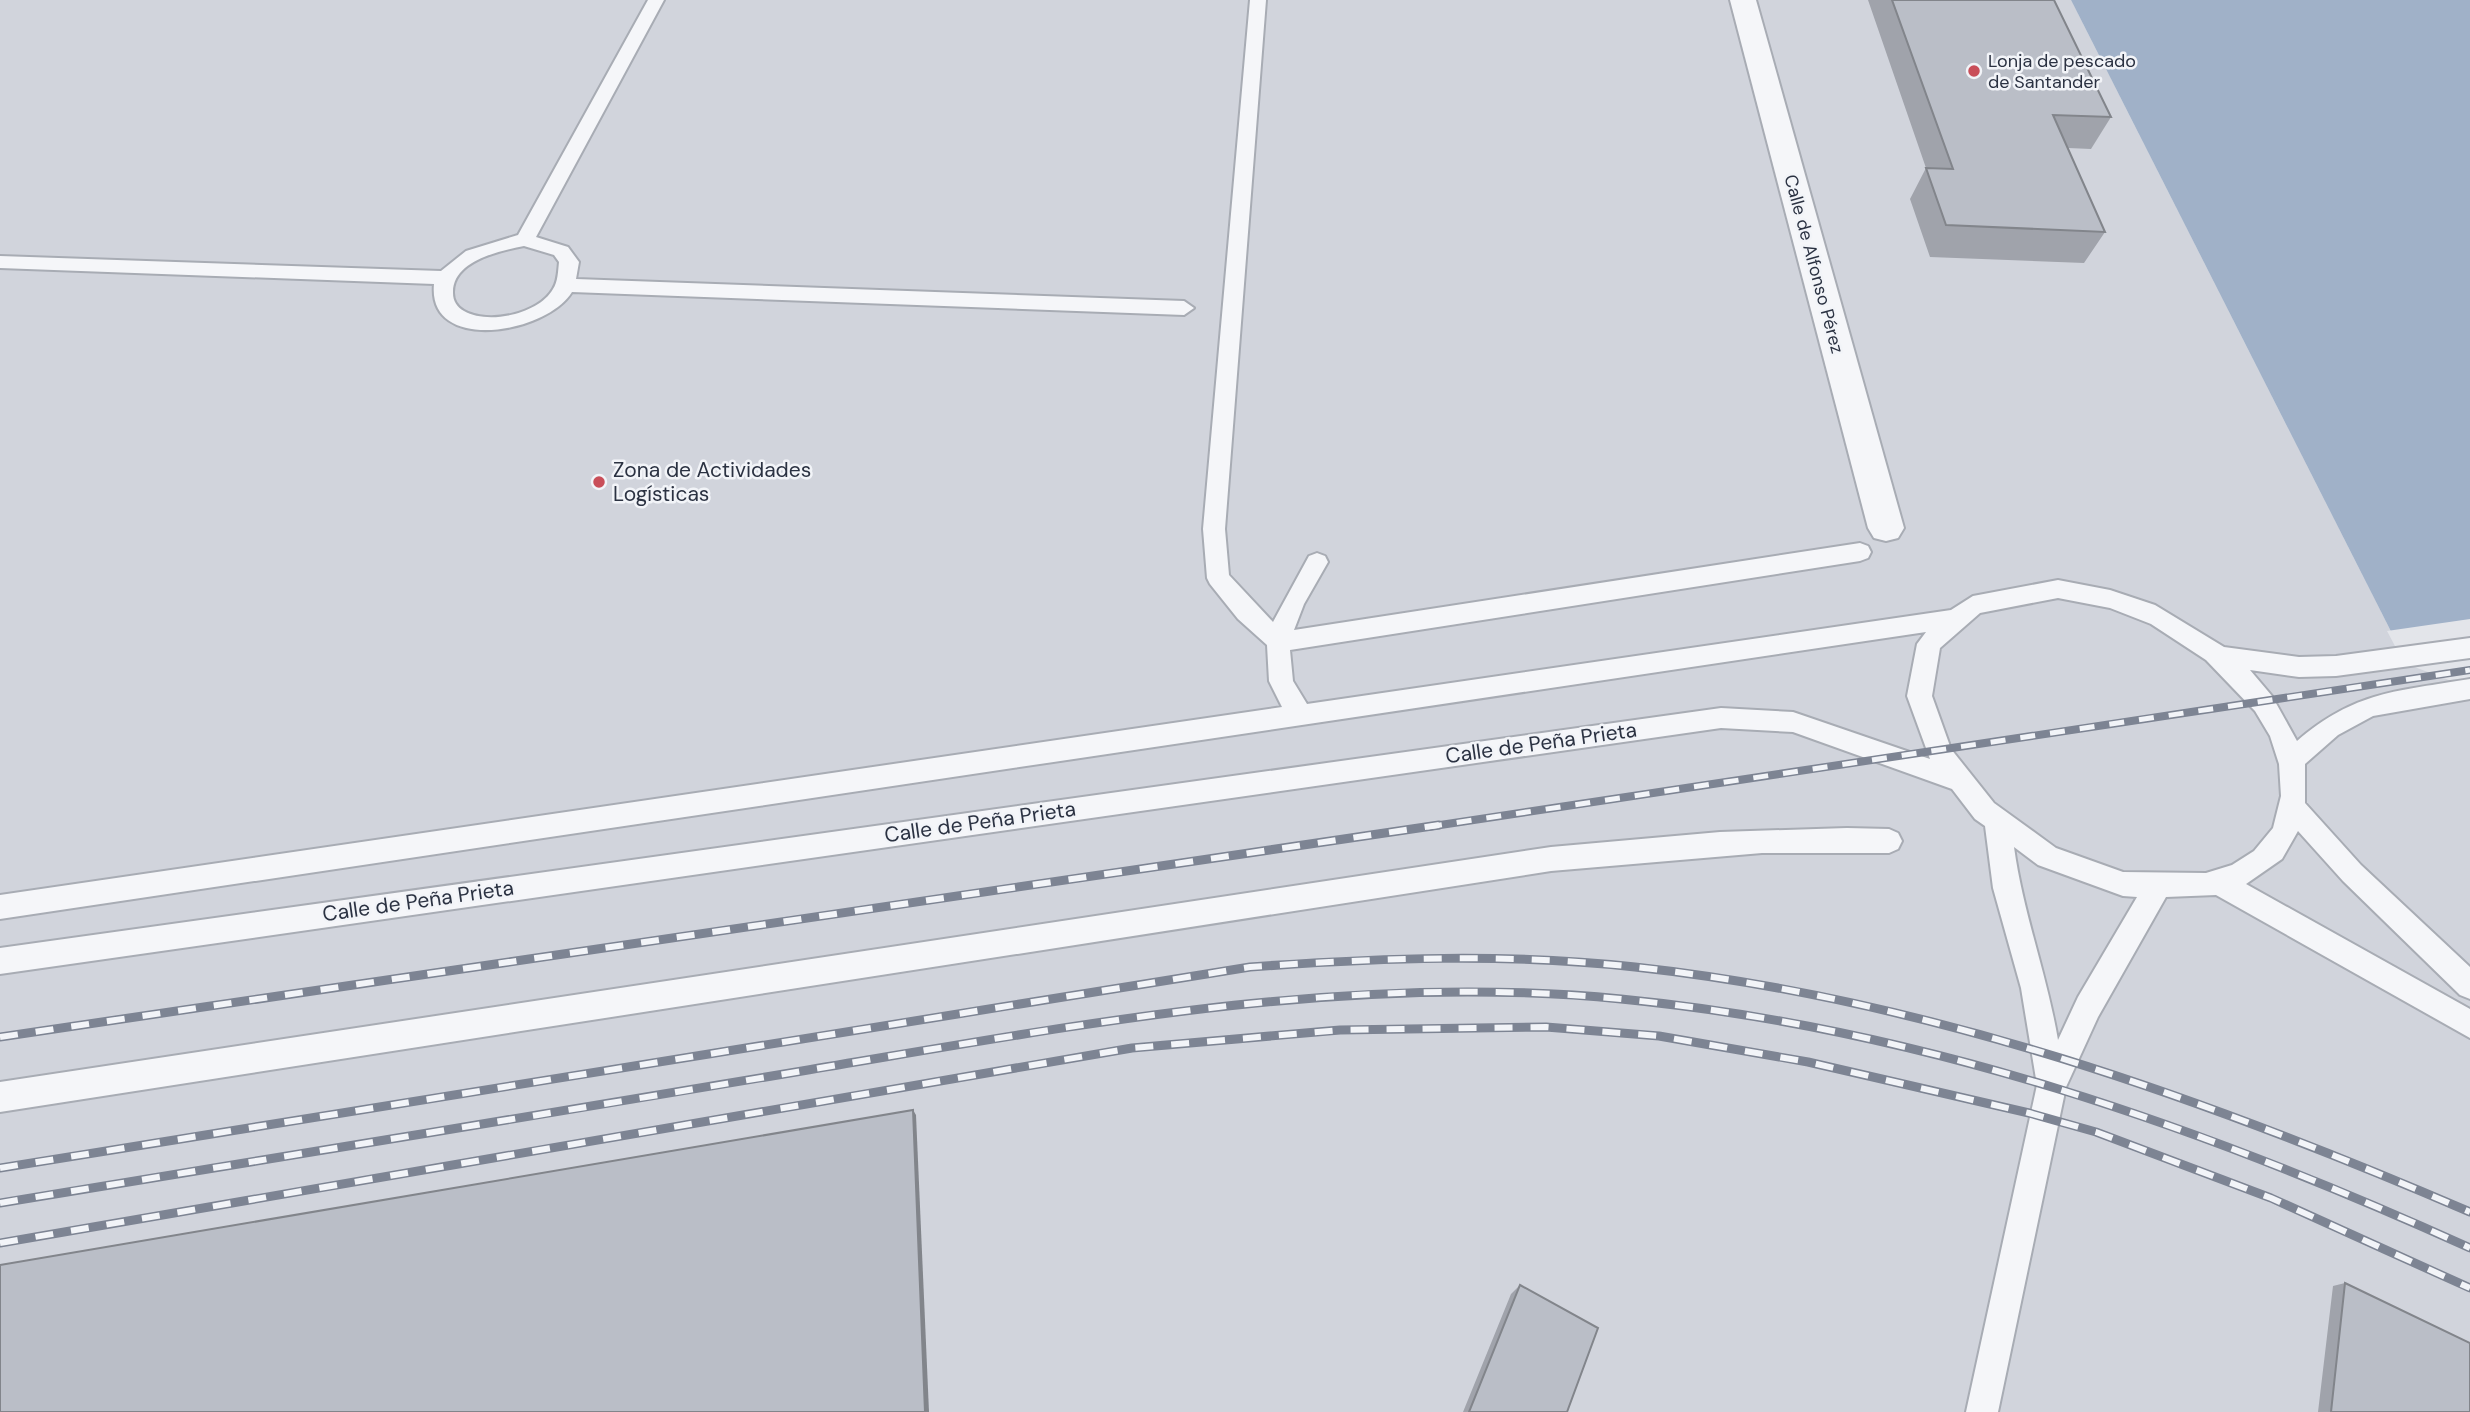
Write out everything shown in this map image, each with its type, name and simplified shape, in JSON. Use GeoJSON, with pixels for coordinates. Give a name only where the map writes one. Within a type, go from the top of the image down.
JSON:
{"type":"FeatureCollection","features":[{"type":"Feature","properties":{"kind":"street","name":"Calle de Alfonso Pérez"},"geometry":{"type":"LineString","coordinates":[[1743,0],[1886,528]]}},
{"type":"Feature","properties":{"kind":"lane"},"geometry":{"type":"LineString","coordinates":[[526,240],[656,0]]}},
{"type":"Feature","properties":{"kind":"lane"},"geometry":{"type":"LineString","coordinates":[[1258,0],[1214,529],[1218,578],[1246,612],[1280,642]]}},
{"type":"Feature","properties":{"kind":"lane"},"geometry":{"type":"LineString","coordinates":[[526,240],[561,251],[569,262],[566,285],[550,303],[527,315],[505,321],[475,322],[457,316],[445,305],[442,292],[446,278],[476,253],[497,245],[526,240]]}},
{"type":"Feature","properties":{"kind":"lane"},"geometry":{"type":"LineString","coordinates":[[0,262],[446,278]]}},
{"type":"Feature","properties":{"kind":"lane"},"geometry":{"type":"LineString","coordinates":[[566,285],[1184,308]]}},
{"type":"Feature","properties":{"kind":"lane"},"geometry":{"type":"LineString","coordinates":[[1280,642],[1860,552]]}},
{"type":"Feature","properties":{"kind":"lane"},"geometry":{"type":"LineString","coordinates":[[1301,715],[1281,680],[1280,642],[1289,605],[1317,562]]}},
{"type":"Feature","properties":{"kind":"lane"},"geometry":{"type":"LineString","coordinates":[[2057,589],[2124,603],[2158,616],[2219,656],[2248,684],[2271,714],[2291,761],[2294,777],[2293,807],[2285,832],[2269,853],[2247,871],[2219,883],[2189,888],[2156,889],[2115,883],[2073,870],[2033,850],[1998,825],[1952,778],[1936,752],[1925,726],[1919,700],[1919,677],[1925,655],[1935,635],[1950,619],[1971,605],[1997,595],[2057,589]]}},
{"type":"Feature","properties":{"kind":"lane"},"geometry":{"type":"LineString","coordinates":[[0,907],[1950,619]]}},
{"type":"Feature","properties":{"kind":"lane"},"geometry":{"type":"LineString","coordinates":[[2219,656],[2300,667],[2390,661],[2470,648]]}},
{"type":"Feature","properties":{"kind":"lane"},"geometry":{"type":"LineString","coordinates":[[2291,761],[2350,715],[2368,707],[2470,689]]}},
{"type":"Feature","properties":{"kind":"lane","name":"Calle de Peña Prieta"},"geometry":{"type":"LineString","coordinates":[[0,961],[1721,718],[1793,722],[1952,778]]}},
{"type":"Feature","properties":{"kind":"lane"},"geometry":{"type":"LineString","coordinates":[[2293,807],[2352,873],[2470,986]]}},
{"type":"Feature","properties":{"kind":"lane"},"geometry":{"type":"LineString","coordinates":[[1998,825],[2006,888],[2035,988],[2052,1085]]}},
{"type":"Feature","properties":{"kind":"lane"},"geometry":{"type":"LineString","coordinates":[[0,1097],[1551,859],[1749,841],[1828,838],[1889,841]]}},
{"type":"Feature","properties":{"kind":"lane"},"geometry":{"type":"LineString","coordinates":[[2219,883],[2470,1024]]}},
{"type":"Feature","properties":{"kind":"lane"},"geometry":{"type":"LineString","coordinates":[[1982,1412],[2052,1085],[2088,1007],[2156,889]]}},
{"type":"Feature","properties":{"kind":"shaded area"},"geometry":{"type":"Polygon","coordinates":[[[0,0],[2071,0],[2406,661],[2470,684],[2470,1412],[0,1412],[0,0]]]}},
{"type":"Feature","properties":{"kind":"water"},"geometry":{"type":"Polygon","coordinates":[[[2071,0],[2470,0],[2470,684],[2406,661],[2071,0]]]}},
{"type":"Feature","properties":{"kind":"pier"},"geometry":{"type":"Polygon","coordinates":[[[2470,619],[2470,688],[2404,663],[2387,631],[2470,619]]]}},
{"type":"Feature","properties":{"kind":"building"},"geometry":{"type":"Polygon","coordinates":[[[1892,0],[2054,0],[2111,117],[2053,115],[2105,232],[1946,225],[1926,168],[1953,169],[1892,0]]]}},
{"type":"Feature","properties":{"kind":"building"},"geometry":{"type":"Polygon","coordinates":[[[913,1110],[925,1412],[0,1412],[0,1265],[913,1110]]]}},
{"type":"Feature","properties":{"kind":"building"},"geometry":{"type":"Polygon","coordinates":[[[2345,1283],[2470,1343],[2470,1412],[2331,1412],[2345,1283]]]}},
{"type":"Feature","properties":{"kind":"building"},"geometry":{"type":"Polygon","coordinates":[[[1520,1285],[1598,1328],[1567,1412],[1469,1412],[1520,1285]]]}},
{"type":"Feature","properties":{"kind":"railway"},"geometry":{"type":"LineString","coordinates":[[1427,827],[2470,670]]}},
{"type":"Feature","properties":{"kind":"railway"},"geometry":{"type":"LineString","coordinates":[[0,1037],[1439,825]]}},
{"type":"Feature","properties":{"kind":"railway"},"geometry":{"type":"LineString","coordinates":[[0,1168],[1250,967],[1395,959],[1491,958],[1635,967],[1744,982],[1957,1028],[2062,1058],[2165,1092],[2268,1130],[2470,1212]]}},
{"type":"Feature","properties":{"kind":"railway"},"geometry":{"type":"LineString","coordinates":[[0,1203],[1108,1021],[1312,998],[1517,992],[1621,999],[1732,1013],[1842,1033],[1950,1058],[2056,1088],[2161,1123],[2265,1161],[2470,1248]]}},
{"type":"Feature","properties":{"kind":"railway"},"geometry":{"type":"LineString","coordinates":[[0,1243],[1132,1048],[1340,1030],[1546,1027],[1659,1036],[1808,1062],[2029,1113],[2096,1132],[2271,1198],[2470,1288]]}},
{"type":"Feature","properties":{"kind":"place","name":"Lonja de pescado de Santander"},"geometry":{"type":"Point","coordinates":[1974,71]}},
{"type":"Feature","properties":{"kind":"place","name":"Zona de Actividades Logísticas"},"geometry":{"type":"Point","coordinates":[599,482]}}]}
